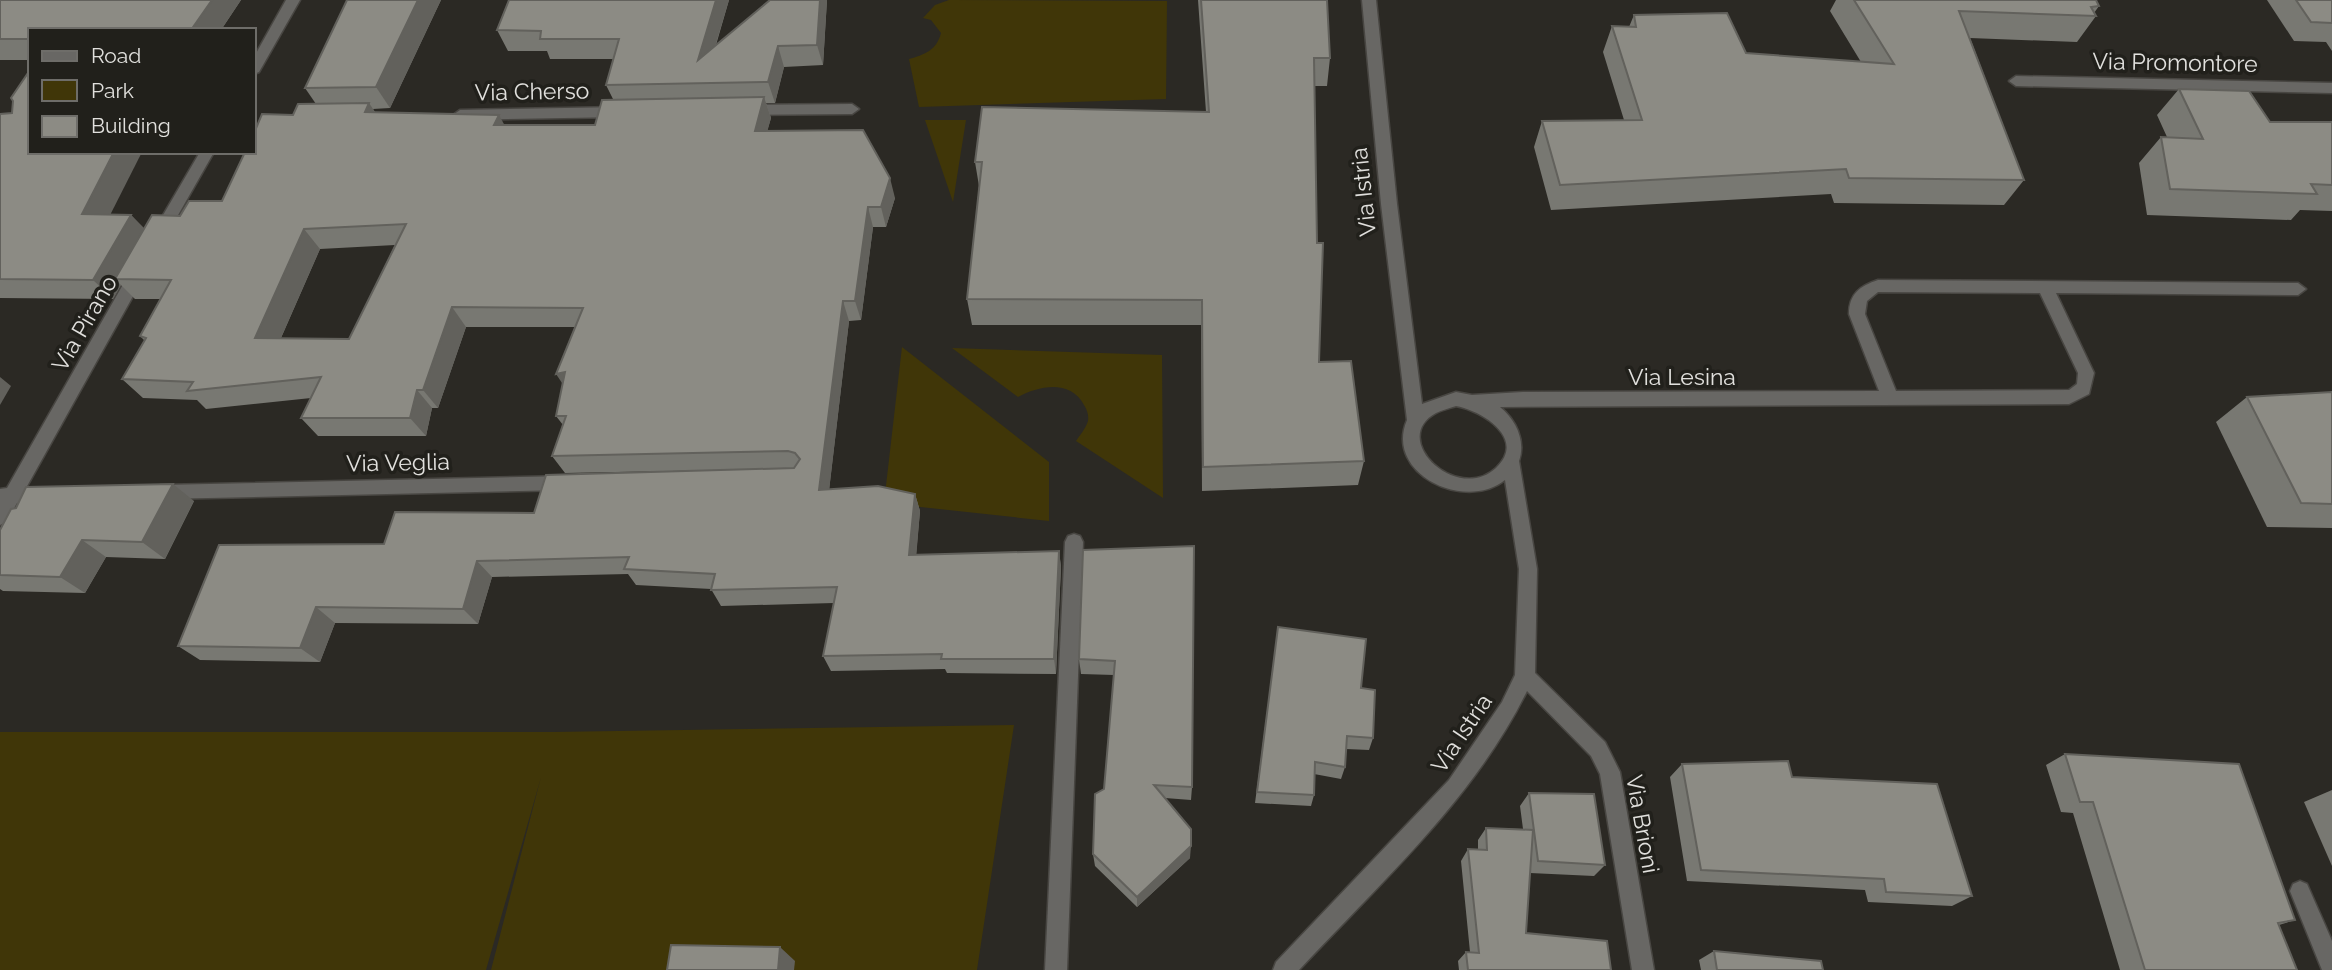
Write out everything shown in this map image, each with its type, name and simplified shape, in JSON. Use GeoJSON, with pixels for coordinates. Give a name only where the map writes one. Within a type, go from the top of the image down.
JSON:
{"type":"FeatureCollection","features":[{"type":"Feature","properties":{"kind":"street"},"geometry":{"type":"LineString","coordinates":[[256,65],[293,0]]}},
{"type":"Feature","properties":{"kind":"street","name":"Via Istria"},"geometry":{"type":"LineString","coordinates":[[1369,0],[1389,204],[1415,419],[1410,432],[1411,445],[1416,459],[1440,480],[1474,486],[1503,474],[1511,463]]}},
{"type":"Feature","properties":{"kind":"street","name":"Via Promontore"},"geometry":{"type":"LineString","coordinates":[[2016,82],[2332,88]]}},
{"type":"Feature","properties":{"kind":"street"},"geometry":{"type":"LineString","coordinates":[[727,110],[852,108]]}},
{"type":"Feature","properties":{"kind":"street","name":"Via Cherso"},"geometry":{"type":"LineString","coordinates":[[449,115],[629,112]]}},
{"type":"Feature","properties":{"kind":"street","name":"Via Pirano"},"geometry":{"type":"LineString","coordinates":[[0,517],[6,496],[206,154]]}},
{"type":"Feature","properties":{"kind":"street"},"geometry":{"type":"LineString","coordinates":[[1890,398],[1857,314],[1858,303],[1866,290],[1886,285],[2298,289]]}},
{"type":"Feature","properties":{"kind":"street","name":"Via Lesina"},"geometry":{"type":"LineString","coordinates":[[1474,402],[1523,399],[2055,398],[2077,395],[2087,383],[2086,373],[2045,286]]}},
{"type":"Feature","properties":{"kind":"street"},"geometry":{"type":"LineString","coordinates":[[1415,419],[1424,409],[1439,402],[1456,399],[1474,402]]}},
{"type":"Feature","properties":{"kind":"street","name":"Via Istria"},"geometry":{"type":"LineString","coordinates":[[1284,970],[1456,787],[1509,708],[1525,676],[1528,569],[1511,463],[1514,449],[1512,434],[1503,420],[1490,409],[1474,402]]}},
{"type":"Feature","properties":{"kind":"street","name":"Via Veglia"},"geometry":{"type":"LineString","coordinates":[[142,493],[587,482]]}},
{"type":"Feature","properties":{"kind":"street"},"geometry":{"type":"LineString","coordinates":[[6,496],[58,495]]}},
{"type":"Feature","properties":{"kind":"street"},"geometry":{"type":"LineString","coordinates":[[1056,970],[1074,542]]}},
{"type":"Feature","properties":{"kind":"street","name":"Via Brioni"},"geometry":{"type":"LineString","coordinates":[[1525,676],[1598,749],[1610,772],[1643,970]]}},
{"type":"Feature","properties":{"kind":"street"},"geometry":{"type":"LineString","coordinates":[[2300,891],[2332,967]]}},
{"type":"Feature","properties":{"kind":"green space"},"geometry":{"type":"Polygon","coordinates":[[[949,0],[1167,1],[1166,99],[919,107],[909,59],[925,53],[936,44],[941,33],[931,20],[923,18],[935,5],[949,0]]]}},
{"type":"Feature","properties":{"kind":"green space"},"geometry":{"type":"Polygon","coordinates":[[[925,120],[966,120],[953,202],[925,120]]]}},
{"type":"Feature","properties":{"kind":"green space"},"geometry":{"type":"Polygon","coordinates":[[[902,347],[1049,462],[1049,521],[884,503],[902,347]]]}},
{"type":"Feature","properties":{"kind":"green space"},"geometry":{"type":"Polygon","coordinates":[[[952,348],[1162,355],[1163,498],[1076,441],[1086,426],[1088,417],[1084,405],[1071,391],[1044,388],[1018,397],[952,348]]]}},
{"type":"Feature","properties":{"kind":"green space"},"geometry":{"type":"Polygon","coordinates":[[[1014,725],[977,970],[794,970],[794,961],[689,970],[491,970],[541,777],[486,970],[0,970],[0,732],[553,732],[1014,725]]]}},
{"type":"Feature","properties":{"kind":"building"},"geometry":{"type":"Polygon","coordinates":[[[0,0],[212,0],[192,28],[28,28],[28,39],[0,39],[0,0]]]}},
{"type":"Feature","properties":{"kind":"building"},"geometry":{"type":"Polygon","coordinates":[[[347,0],[418,0],[376,87],[305,88],[347,0]]]}},
{"type":"Feature","properties":{"kind":"building"},"geometry":{"type":"Polygon","coordinates":[[[509,0],[716,0],[698,60],[770,0],[820,0],[817,45],[778,46],[768,82],[606,85],[619,39],[540,39],[541,31],[497,30],[509,0]]]}},
{"type":"Feature","properties":{"kind":"building"},"geometry":{"type":"Polygon","coordinates":[[[1201,0],[1327,0],[1330,58],[1314,58],[1317,243],[1323,243],[1319,362],[1351,361],[1364,461],[1203,467],[1202,300],[967,299],[982,162],[975,162],[982,107],[1209,112],[1201,0]]]}},
{"type":"Feature","properties":{"kind":"building"},"geometry":{"type":"Polygon","coordinates":[[[1854,0],[2096,0],[2099,6],[2091,7],[2096,16],[1959,11],[2024,180],[1849,178],[1846,169],[1560,185],[1542,121],[1642,120],[1612,26],[1636,27],[1634,15],[1727,13],[1746,53],[1894,64],[1854,0]]]}},
{"type":"Feature","properties":{"kind":"building"},"geometry":{"type":"Polygon","coordinates":[[[2296,0],[2332,0],[2332,23],[2311,22],[2296,0]]]}},
{"type":"Feature","properties":{"kind":"building"},"geometry":{"type":"Polygon","coordinates":[[[28,73],[28,154],[113,154],[82,214],[131,215],[93,280],[0,279],[0,114],[12,113],[11,98],[28,73]]]}},
{"type":"Feature","properties":{"kind":"building"},"geometry":{"type":"Polygon","coordinates":[[[2179,89],[2249,91],[2270,122],[2332,122],[2332,185],[2311,184],[2317,194],[2170,189],[2161,137],[2203,139],[2179,89]]]}},
{"type":"Feature","properties":{"kind":"building"},"geometry":{"type":"Polygon","coordinates":[[[764,97],[755,131],[863,130],[890,178],[881,207],[868,207],[855,301],[843,301],[819,490],[878,486],[915,494],[909,555],[1059,551],[1054,659],[941,659],[942,654],[823,656],[837,587],[711,590],[715,574],[624,569],[629,557],[477,561],[463,609],[316,607],[300,648],[178,646],[219,545],[384,544],[395,512],[534,513],[546,475],[794,468],[800,459],[795,453],[788,451],[552,456],[566,416],[556,416],[565,372],[556,374],[583,308],[452,307],[423,390],[417,390],[410,418],[301,418],[321,377],[187,391],[193,382],[122,379],[146,338],[140,336],[171,280],[115,279],[152,215],[180,216],[189,201],[222,201],[244,154],[256,154],[256,128],[262,114],[293,115],[298,104],[369,103],[365,112],[499,115],[494,125],[595,125],[602,100],[764,97]],[[406,224],[304,229],[255,338],[349,339],[406,224]]]}},
{"type":"Feature","properties":{"kind":"building"},"geometry":{"type":"Polygon","coordinates":[[[2332,392],[2332,504],[2301,503],[2247,397],[2332,392]]]}},
{"type":"Feature","properties":{"kind":"building"},"geometry":{"type":"Polygon","coordinates":[[[173,484],[142,542],[82,540],[60,577],[0,575],[0,530],[11,509],[16,508],[26,487],[173,484]]]}},
{"type":"Feature","properties":{"kind":"building"},"geometry":{"type":"Polygon","coordinates":[[[1194,546],[1192,787],[1154,785],[1191,829],[1191,846],[1137,897],[1093,854],[1095,794],[1104,789],[1115,661],[1079,659],[1083,550],[1194,546]]]}},
{"type":"Feature","properties":{"kind":"building"},"geometry":{"type":"Polygon","coordinates":[[[1278,627],[1366,639],[1361,688],[1375,690],[1373,738],[1347,736],[1345,767],[1315,762],[1314,795],[1257,792],[1278,627]]]}},
{"type":"Feature","properties":{"kind":"building"},"geometry":{"type":"Polygon","coordinates":[[[2065,754],[2239,764],[2295,920],[2278,923],[2297,970],[2145,970],[2093,802],[2080,802],[2065,754]]]}},
{"type":"Feature","properties":{"kind":"building"},"geometry":{"type":"Polygon","coordinates":[[[1788,761],[1792,777],[1937,784],[1972,896],[1886,892],[1884,879],[1701,870],[1682,764],[1788,761]]]}},
{"type":"Feature","properties":{"kind":"building"},"geometry":{"type":"Polygon","coordinates":[[[1529,793],[1594,794],[1605,865],[1538,861],[1529,793]]]}},
{"type":"Feature","properties":{"kind":"building"},"geometry":{"type":"Polygon","coordinates":[[[1486,828],[1533,830],[1526,933],[1607,941],[1611,970],[1468,970],[1466,952],[1479,953],[1468,849],[1487,850],[1486,828]]]}},
{"type":"Feature","properties":{"kind":"building"},"geometry":{"type":"Polygon","coordinates":[[[671,945],[780,947],[778,970],[667,970],[671,945]]]}},
{"type":"Feature","properties":{"kind":"building"},"geometry":{"type":"Polygon","coordinates":[[[1714,951],[1821,961],[1823,970],[1717,970],[1714,951]]]}}]}
